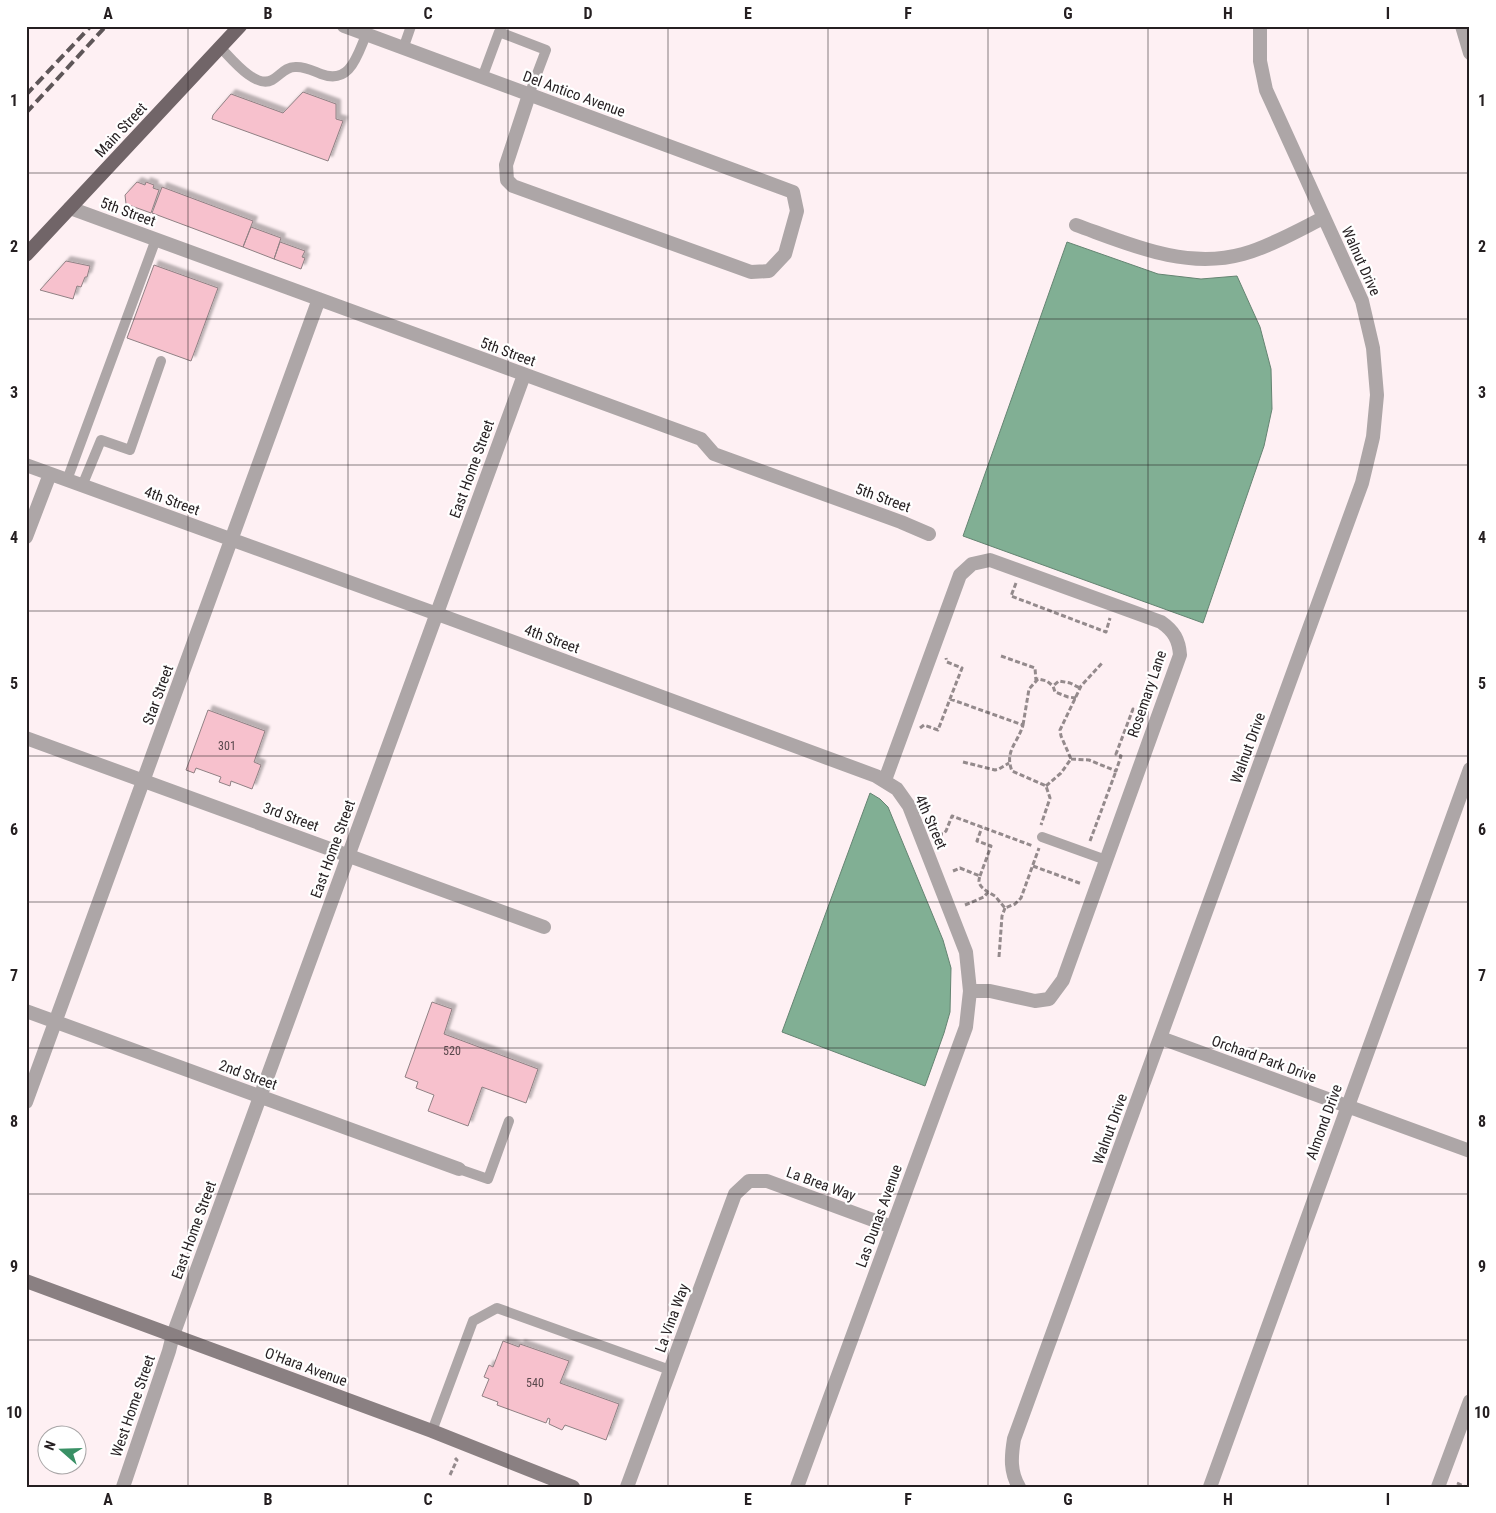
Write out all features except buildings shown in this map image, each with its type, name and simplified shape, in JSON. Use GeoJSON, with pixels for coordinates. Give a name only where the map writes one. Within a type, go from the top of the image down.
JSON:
{"type":"FeatureCollection","features":[{"type":"Feature","properties":{"kind":"main road","name":"Main Street"},"geometry":{"type":"LineString","coordinates":[[26,256],[240,26]]}},
{"type":"Feature","properties":{"kind":"main road","name":"O'Hara Avenue"},"geometry":{"type":"LineString","coordinates":[[26,1281],[432,1431],[573,1487]]}},
{"type":"Feature","properties":{"kind":"street","name":"Del Antico Avenue"},"geometry":{"type":"LineString","coordinates":[[344,26],[794,192],[797,211],[785,254],[769,271],[751,272],[513,186],[507,180],[506,165],[529,95]]}},
{"type":"Feature","properties":{"kind":"street","name":"Walnut Drive"},"geometry":{"type":"LineString","coordinates":[[1017,1483],[1011,1458],[1014,1440],[1362,483],[1374,437],[1377,395],[1374,348],[1362,301],[1266,90],[1260,62],[1260,26]]}},
{"type":"Feature","properties":{"kind":"street"},"geometry":{"type":"LineString","coordinates":[[1462,26],[1470,53]]}},
{"type":"Feature","properties":{"kind":"street","name":"5th Street"},"geometry":{"type":"LineString","coordinates":[[70,208],[701,438],[714,454],[929,534]]}},
{"type":"Feature","properties":{"kind":"street"},"geometry":{"type":"LineString","coordinates":[[1076,225],[1146,250],[1175,257],[1209,259],[1243,254],[1281,239],[1323,218]]}},
{"type":"Feature","properties":{"kind":"street","name":"Star Street"},"geometry":{"type":"LineString","coordinates":[[26,1102],[319,298]]}},
{"type":"Feature","properties":{"kind":"street","name":"East Home Street"},"geometry":{"type":"LineString","coordinates":[[173,1335],[524,375]]}},
{"type":"Feature","properties":{"kind":"street","name":"4th Street"},"geometry":{"type":"LineString","coordinates":[[26,465],[885,780],[897,788],[909,806],[966,952]]}},
{"type":"Feature","properties":{"kind":"street"},"geometry":{"type":"LineString","coordinates":[[26,537],[50,474]]}},
{"type":"Feature","properties":{"kind":"street","name":"Rosemary Lane"},"geometry":{"type":"LineString","coordinates":[[885,780],[960,576],[972,564],[990,560],[1161,622],[1171,629],[1179,643],[1180,655],[1063,980],[1049,999],[1035,1001],[990,991],[970,991]]}},
{"type":"Feature","properties":{"kind":"street","name":"3rd Street"},"geometry":{"type":"LineString","coordinates":[[26,738],[544,926]]}},
{"type":"Feature","properties":{"kind":"street","name":"Almond Drive"},"geometry":{"type":"LineString","coordinates":[[1210,1487],[1470,769]]}},
{"type":"Feature","properties":{"kind":"street","name":"Las Dunas Avenue"},"geometry":{"type":"LineString","coordinates":[[797,1487],[966,1028],[970,991],[966,952]]}},
{"type":"Feature","properties":{"kind":"street","name":"2nd Street"},"geometry":{"type":"LineString","coordinates":[[26,1011],[458,1169]]}},
{"type":"Feature","properties":{"kind":"street","name":"Orchard Park Drive"},"geometry":{"type":"LineString","coordinates":[[1160,1038],[1470,1151]]}},
{"type":"Feature","properties":{"kind":"street","name":"La Vina Way"},"geometry":{"type":"LineString","coordinates":[[627,1487],[735,1194],[750,1181],[767,1181]]}},
{"type":"Feature","properties":{"kind":"street","name":"La Brea Way"},"geometry":{"type":"LineString","coordinates":[[767,1181],[892,1227]]}},
{"type":"Feature","properties":{"kind":"street","name":"West Home Street"},"geometry":{"type":"LineString","coordinates":[[122,1487],[173,1335]]}},
{"type":"Feature","properties":{"kind":"street"},"geometry":{"type":"LineString","coordinates":[[1438,1487],[1468,1409]]}},
{"type":"Feature","properties":{"kind":"lane"},"geometry":{"type":"LineString","coordinates":[[403,49],[411,26]]}},
{"type":"Feature","properties":{"kind":"lane"},"geometry":{"type":"LineString","coordinates":[[482,78],[498,32],[546,50],[529,95]]}},
{"type":"Feature","properties":{"kind":"lane"},"geometry":{"type":"LineString","coordinates":[[220,47],[248,75],[265,82],[272,80],[283,70],[296,67],[305,68],[327,76],[340,76],[354,63],[366,34]]}},
{"type":"Feature","properties":{"kind":"lane"},"geometry":{"type":"LineString","coordinates":[[67,480],[156,239]]}},
{"type":"Feature","properties":{"kind":"lane"},"geometry":{"type":"LineString","coordinates":[[82,486],[101,440],[130,450],[161,360]]}},
{"type":"Feature","properties":{"kind":"lane"},"geometry":{"type":"LineString","coordinates":[[1040,834],[1106,860]]}},
{"type":"Feature","properties":{"kind":"lane"},"geometry":{"type":"LineString","coordinates":[[458,1169],[488,1179],[508,1121]]}},
{"type":"Feature","properties":{"kind":"lane"},"geometry":{"type":"LineString","coordinates":[[432,1431],[473,1321],[497,1308],[670,1370]]}},
{"type":"Feature","properties":{"kind":"path"},"geometry":{"type":"LineString","coordinates":[[1020,571],[1011,596],[1106,632],[1116,605]]}},
{"type":"Feature","properties":{"kind":"path"},"geometry":{"type":"LineString","coordinates":[[1001,656],[1035,668],[1036,681]]}},
{"type":"Feature","properties":{"kind":"path"},"geometry":{"type":"LineString","coordinates":[[918,736],[920,728],[924,725],[938,730],[962,668],[947,662],[946,657]]}},
{"type":"Feature","properties":{"kind":"path"},"geometry":{"type":"LineString","coordinates":[[1071,759],[1060,730],[1080,688],[1103,662]]}},
{"type":"Feature","properties":{"kind":"path"},"geometry":{"type":"LineString","coordinates":[[1088,845],[1122,756],[1116,754],[1133,709],[1139,711],[1154,666]]}},
{"type":"Feature","properties":{"kind":"path"},"geometry":{"type":"LineString","coordinates":[[1033,846],[1040,834],[1050,798],[1046,786],[1012,771],[1009,763],[1009,754],[1021,732],[1029,689],[1038,679],[1047,681],[1053,686],[1055,692],[1076,698]]}},
{"type":"Feature","properties":{"kind":"path"},"geometry":{"type":"LineString","coordinates":[[1053,686],[1059,681],[1070,683],[1080,688]]}},
{"type":"Feature","properties":{"kind":"path"},"geometry":{"type":"LineString","coordinates":[[950,699],[1023,725]]}},
{"type":"Feature","properties":{"kind":"path"},"geometry":{"type":"LineString","coordinates":[[1071,759],[1089,760],[1116,771]]}},
{"type":"Feature","properties":{"kind":"path"},"geometry":{"type":"LineString","coordinates":[[1046,786],[1061,773],[1071,759]]}},
{"type":"Feature","properties":{"kind":"path"},"geometry":{"type":"LineString","coordinates":[[964,762],[995,770],[999,770],[1009,763]]}},
{"type":"Feature","properties":{"kind":"path"},"geometry":{"type":"LineString","coordinates":[[938,834],[943,834],[946,831],[952,816],[1039,848],[1021,898],[1015,904],[1005,908],[1002,916],[999,957]]}},
{"type":"Feature","properties":{"kind":"path"},"geometry":{"type":"LineString","coordinates":[[982,827],[977,841],[991,846],[978,881],[979,885],[995,896],[1005,908]]}},
{"type":"Feature","properties":{"kind":"path"},"geometry":{"type":"LineString","coordinates":[[1033,866],[1082,885]]}},
{"type":"Feature","properties":{"kind":"path"},"geometry":{"type":"LineString","coordinates":[[953,871],[960,868],[980,876]]}},
{"type":"Feature","properties":{"kind":"path"},"geometry":{"type":"LineString","coordinates":[[965,905],[984,897],[988,892]]}},
{"type":"Feature","properties":{"kind":"path"},"geometry":{"type":"LineString","coordinates":[[450,1475],[457,1460],[455,1458]]}},
{"type":"Feature","properties":{"kind":"path"},"geometry":{"type":"LineString","coordinates":[[1457,1484],[1466,1487]]}},
{"type":"Feature","properties":{"kind":"shaded area"},"geometry":{"type":"Polygon","coordinates":[[[1067,242],[1158,274],[1201,279],[1237,276],[1260,327],[1271,369],[1272,409],[1264,446],[1203,623],[963,536],[1067,242]]]}},
{"type":"Feature","properties":{"kind":"shaded area"},"geometry":{"type":"Polygon","coordinates":[[[870,793],[888,807],[943,940],[951,968],[950,1012],[925,1086],[782,1032],[870,793]]]}},
{"type":"Feature","properties":{"kind":"railway"},"geometry":{"type":"LineString","coordinates":[[26,95],[91,26]]}},
{"type":"Feature","properties":{"kind":"railway"},"geometry":{"type":"LineString","coordinates":[[26,113],[106,26]]}}]}
